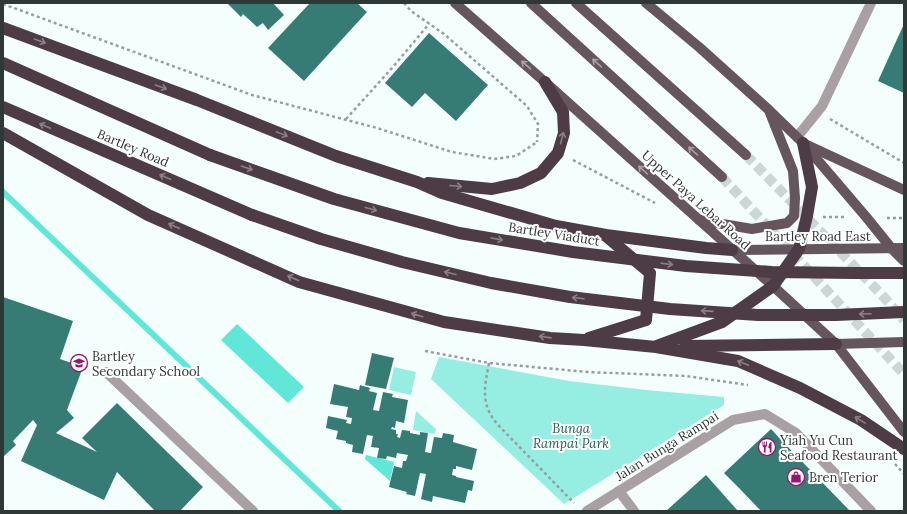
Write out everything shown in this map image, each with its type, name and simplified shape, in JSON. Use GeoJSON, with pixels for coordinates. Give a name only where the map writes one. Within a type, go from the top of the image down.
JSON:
{"type":"FeatureCollection","features":[{"type":"Feature","properties":{"kind":"highway"},"geometry":{"type":"LineString","coordinates":[[3,28],[197,100],[336,156],[417,182],[442,193],[556,226],[606,235],[732,250]]}},
{"type":"Feature","properties":{"kind":"highway","name":"Bartley Road"},"geometry":{"type":"LineString","coordinates":[[3,63],[210,155]]}},
{"type":"Feature","properties":{"kind":"highway"},"geometry":{"type":"LineString","coordinates":[[417,182],[492,189],[520,183],[541,173],[558,153],[564,134],[563,112],[545,82]]}},
{"type":"Feature","properties":{"kind":"highway","name":"Bartley Road"},"geometry":{"type":"LineString","coordinates":[[3,107],[252,215],[321,239],[402,262],[491,283],[570,297],[670,309],[758,315],[836,315],[904,312]]}},
{"type":"Feature","properties":{"kind":"highway"},"geometry":{"type":"LineString","coordinates":[[3,133],[148,215],[300,282],[444,322],[550,338],[656,347],[738,361],[800,388],[861,420],[904,449]]}},
{"type":"Feature","properties":{"kind":"highway"},"geometry":{"type":"LineString","coordinates":[[656,347],[722,322],[773,286],[799,249],[812,187],[800,140]]}},
{"type":"Feature","properties":{"kind":"highway","name":"Bartley Viaduct"},"geometry":{"type":"LineString","coordinates":[[210,155],[334,199],[444,229],[566,251],[686,266],[772,272],[854,274],[904,272]]}},
{"type":"Feature","properties":{"kind":"highway"},"geometry":{"type":"LineString","coordinates":[[584,340],[646,320],[650,273],[606,235]]}},
{"type":"Feature","properties":{"kind":"highway"},"geometry":{"type":"LineString","coordinates":[[656,347],[836,344]]}},
{"type":"Feature","properties":{"kind":"main road","name":"Upper Paya Lebar Road"},"geometry":{"type":"LineString","coordinates":[[455,3],[773,286],[836,344],[904,432]]}},
{"type":"Feature","properties":{"kind":"main road"},"geometry":{"type":"LineString","coordinates":[[531,3],[722,177]]}},
{"type":"Feature","properties":{"kind":"main road"},"geometry":{"type":"LineString","coordinates":[[576,3],[746,155]]}},
{"type":"Feature","properties":{"kind":"main road"},"geometry":{"type":"LineString","coordinates":[[646,3],[699,47],[800,140],[892,249],[904,261]]}},
{"type":"Feature","properties":{"kind":"main road"},"geometry":{"type":"LineString","coordinates":[[699,220],[752,229],[787,223],[794,216],[795,198],[793,171],[769,110]]}},
{"type":"Feature","properties":{"kind":"main road"},"geometry":{"type":"LineString","coordinates":[[800,140],[904,190]]}},
{"type":"Feature","properties":{"kind":"main road","name":"Bartley Road East"},"geometry":{"type":"LineString","coordinates":[[732,250],[904,248]]}},
{"type":"Feature","properties":{"kind":"main road"},"geometry":{"type":"LineString","coordinates":[[836,344],[904,342]]}},
{"type":"Feature","properties":{"kind":"street"},"geometry":{"type":"LineString","coordinates":[[800,140],[822,106],[871,3]]}},
{"type":"Feature","properties":{"kind":"street"},"geometry":{"type":"LineString","coordinates":[[106,372],[254,511]]}},
{"type":"Feature","properties":{"kind":"street","name":"Jalan Bunga Rampai"},"geometry":{"type":"LineString","coordinates":[[587,511],[733,420],[766,414],[796,433],[871,511]]}},
{"type":"Feature","properties":{"kind":"street"},"geometry":{"type":"LineString","coordinates":[[619,491],[634,511]]}},
{"type":"Feature","properties":{"kind":"path"},"geometry":{"type":"LineString","coordinates":[[3,4],[252,95],[377,128],[452,152],[494,159],[516,156],[536,142],[538,124],[527,106],[444,34],[412,11],[404,3]]}},
{"type":"Feature","properties":{"kind":"path"},"geometry":{"type":"LineString","coordinates":[[346,120],[430,24]]}},
{"type":"Feature","properties":{"kind":"path"},"geometry":{"type":"LineString","coordinates":[[818,112],[904,163]]}},
{"type":"Feature","properties":{"kind":"path"},"geometry":{"type":"LineString","coordinates":[[569,158],[661,206]]}},
{"type":"Feature","properties":{"kind":"path"},"geometry":{"type":"LineString","coordinates":[[425,351],[489,363],[588,372],[686,376],[754,386]]}},
{"type":"Feature","properties":{"kind":"path"},"geometry":{"type":"LineString","coordinates":[[489,363],[485,383],[485,396],[488,410],[492,417],[577,506]]}},
{"type":"Feature","properties":{"kind":"path"},"geometry":{"type":"LineString","coordinates":[[894,464],[904,474]]}},
{"type":"Feature","properties":{"kind":"green space","name":"Bunga Rampai Park"},"geometry":{"type":"Polygon","coordinates":[[[439,357],[569,381],[724,397],[724,405],[564,504],[431,379],[439,357]]]}},
{"type":"Feature","properties":{"kind":"green space"},"geometry":{"type":"Polygon","coordinates":[[[394,367],[416,372],[411,395],[389,390],[394,367]]]}},
{"type":"Feature","properties":{"kind":"green space"},"geometry":{"type":"Polygon","coordinates":[[[416,411],[436,429],[435,434],[413,430],[416,411]]]}},
{"type":"Feature","properties":{"kind":"shaded area"},"geometry":{"type":"Polygon","coordinates":[[[237,324],[304,387],[288,403],[221,340],[237,324]]]}},
{"type":"Feature","properties":{"kind":"shaded area"},"geometry":{"type":"Polygon","coordinates":[[[366,455],[394,462],[390,481],[365,459],[366,455]]]}},
{"type":"Feature","properties":{"kind":"building"},"geometry":{"type":"Polygon","coordinates":[[[227,3],[273,3],[284,15],[268,30],[263,23],[257,27],[243,14],[241,17],[227,3]]]}},
{"type":"Feature","properties":{"kind":"building"},"geometry":{"type":"Polygon","coordinates":[[[310,3],[357,3],[367,12],[304,81],[268,48],[310,3]]]}},
{"type":"Feature","properties":{"kind":"building"},"geometry":{"type":"Polygon","coordinates":[[[904,24],[904,93],[878,81],[904,24]]]}},
{"type":"Feature","properties":{"kind":"building"},"geometry":{"type":"Polygon","coordinates":[[[429,33],[488,85],[456,121],[425,93],[412,107],[385,83],[429,33]]]}},
{"type":"Feature","properties":{"kind":"building"},"geometry":{"type":"Polygon","coordinates":[[[3,297],[73,321],[60,359],[83,367],[67,410],[74,418],[56,433],[97,452],[82,438],[117,403],[203,487],[180,511],[155,511],[117,472],[104,500],[21,461],[37,425],[33,420],[13,441],[16,445],[3,457],[3,297]]]}},
{"type":"Feature","properties":{"kind":"building"},"geometry":{"type":"Polygon","coordinates":[[[372,353],[394,358],[386,389],[365,385],[372,353]]]}},
{"type":"Feature","properties":{"kind":"building"},"geometry":{"type":"Polygon","coordinates":[[[334,384],[359,390],[360,385],[370,388],[369,391],[377,393],[373,410],[379,411],[383,392],[393,394],[392,397],[408,400],[404,423],[396,421],[395,428],[392,427],[391,429],[396,430],[396,434],[398,434],[397,437],[400,438],[402,430],[420,435],[420,432],[428,433],[425,452],[431,453],[434,437],[442,438],[443,433],[454,435],[453,442],[477,449],[472,470],[456,466],[456,469],[453,469],[452,475],[474,481],[472,491],[468,490],[465,503],[433,496],[432,502],[421,499],[426,474],[420,473],[415,496],[389,487],[394,466],[402,468],[403,461],[406,461],[408,455],[397,453],[396,458],[387,456],[386,459],[377,458],[379,448],[371,447],[373,436],[367,435],[363,454],[352,452],[353,445],[346,443],[346,441],[336,439],[338,431],[326,428],[328,416],[347,420],[346,423],[351,424],[352,418],[346,417],[348,407],[330,404],[334,384]]]}},
{"type":"Feature","properties":{"kind":"building"},"geometry":{"type":"Polygon","coordinates":[[[771,429],[850,511],[761,511],[724,473],[771,429]]]}},
{"type":"Feature","properties":{"kind":"building"},"geometry":{"type":"Polygon","coordinates":[[[706,475],[738,511],[666,511],[706,475]]]}},
{"type":"Feature","properties":{"kind":"waterway"},"geometry":{"type":"LineString","coordinates":[[3,192],[339,511]]}},
{"type":"Feature","properties":{"kind":"tunnel"},"geometry":{"type":"LineString","coordinates":[[746,155],[881,294],[904,320]]}},
{"type":"Feature","properties":{"kind":"tunnel"},"geometry":{"type":"LineString","coordinates":[[722,177],[904,374]]}},
{"type":"Feature","properties":{"kind":"place","name":"Bartley Secondary School"},"geometry":{"type":"Point","coordinates":[79,363]}},
{"type":"Feature","properties":{"kind":"place","name":"Yiah Yu Cun Seafood Restaurant"},"geometry":{"type":"Point","coordinates":[767,447]}},
{"type":"Feature","properties":{"kind":"place","name":"Bren Terior"},"geometry":{"type":"Point","coordinates":[796,477]}}]}
